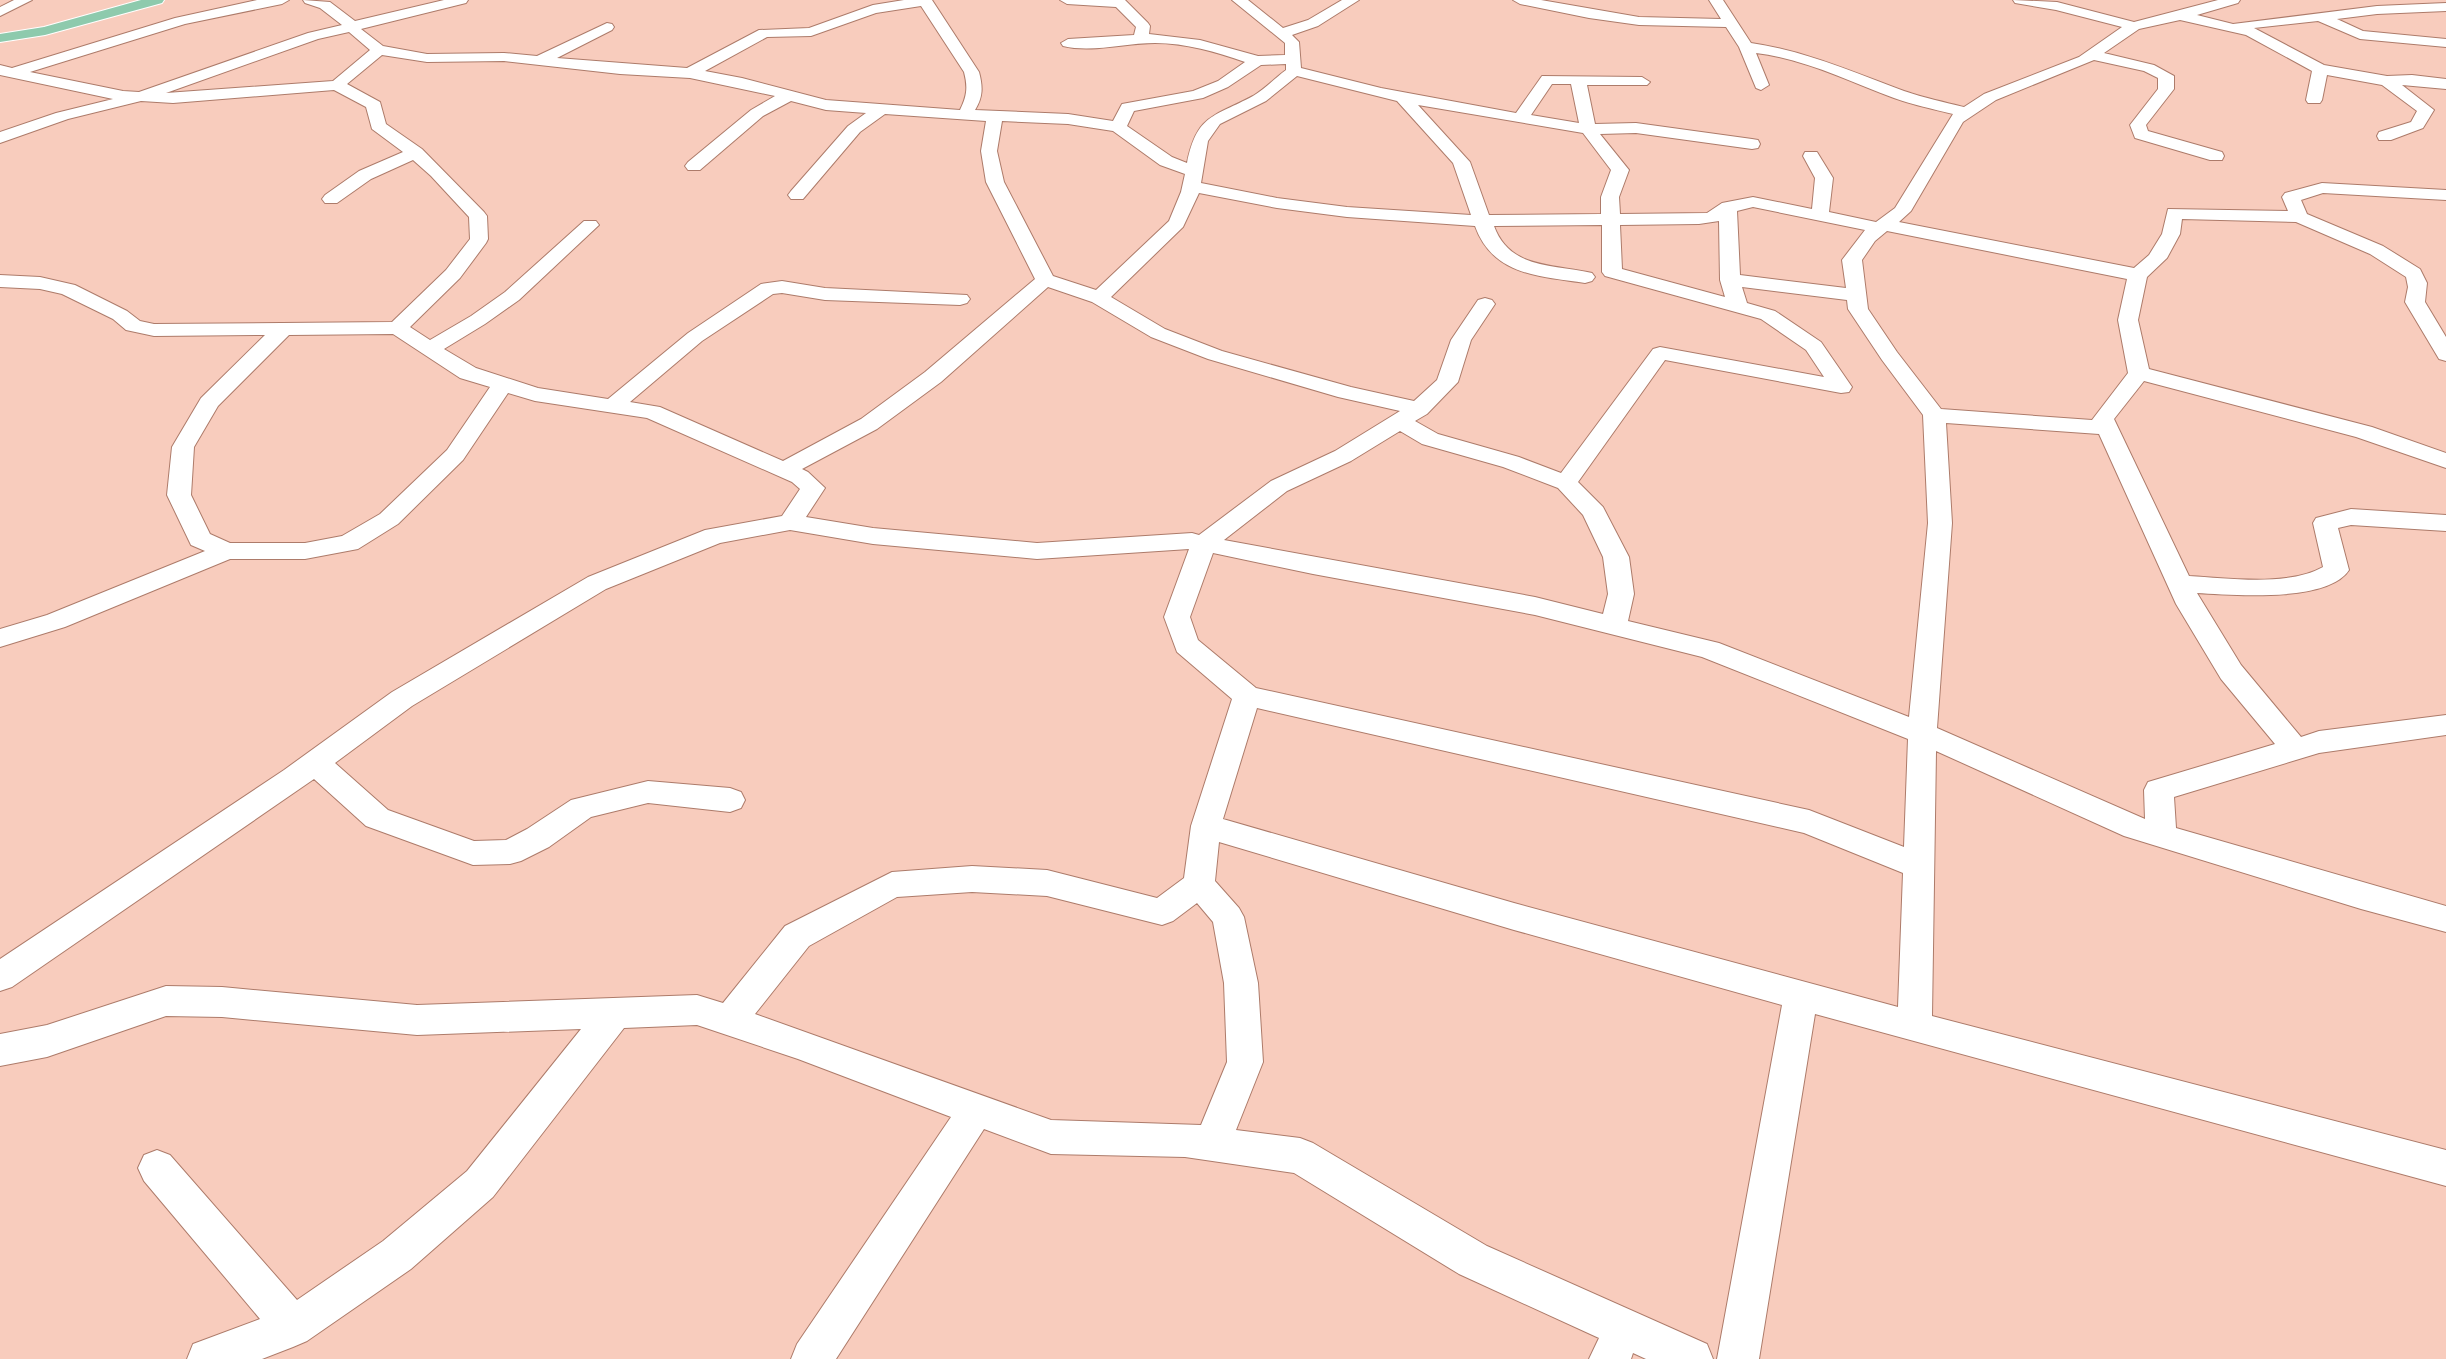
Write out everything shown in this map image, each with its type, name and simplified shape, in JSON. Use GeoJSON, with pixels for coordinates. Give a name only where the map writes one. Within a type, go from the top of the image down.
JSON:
{"type":"FeatureCollection","features":[{"type":"Feature","properties":{"kind":"main road"},"geometry":{"type":"LineString","coordinates":[[0,38],[45,31],[157,0]]}},
{"type":"Feature","properties":{"kind":"street"},"geometry":{"type":"LineString","coordinates":[[0,12],[25,0]]}},
{"type":"Feature","properties":{"kind":"street"},"geometry":{"type":"LineString","coordinates":[[6,71],[187,18],[240,6],[282,0]]}},
{"type":"Feature","properties":{"kind":"street"},"geometry":{"type":"LineString","coordinates":[[310,0],[325,5],[379,50],[427,58],[504,57],[620,69],[690,73],[742,82],[826,104],[965,115],[1068,119],[1118,127],[1192,179],[1277,203],[1347,212],[1483,220],[1611,220],[1712,218],[1728,207],[1753,202],[2138,275]]}},
{"type":"Feature","properties":{"kind":"street"},"geometry":{"type":"LineString","coordinates":[[0,138],[62,116],[140,97],[313,36],[353,28],[460,0]]}},
{"type":"Feature","properties":{"kind":"street"},"geometry":{"type":"LineString","coordinates":[[690,73],[764,32],[811,32],[873,9],[925,0],[931,13],[973,74],[974,96],[965,115]]}},
{"type":"Feature","properties":{"kind":"street"},"geometry":{"type":"LineString","coordinates":[[1067,0],[1120,4],[1130,10],[1143,26],[1142,38]]}},
{"type":"Feature","properties":{"kind":"street"},"geometry":{"type":"LineString","coordinates":[[1239,0],[1292,42],[1294,65]]}},
{"type":"Feature","properties":{"kind":"street"},"geometry":{"type":"LineString","coordinates":[[1282,33],[1313,23],[1352,0]]}},
{"type":"Feature","properties":{"kind":"street"},"geometry":{"type":"LineString","coordinates":[[1520,0],[1589,14],[1639,20],[1730,24]]}},
{"type":"Feature","properties":{"kind":"street"},"geometry":{"type":"LineString","coordinates":[[1716,0],[1746,47],[1761,85]]}},
{"type":"Feature","properties":{"kind":"street"},"geometry":{"type":"LineString","coordinates":[[2020,0],[2058,3],[2134,26]]}},
{"type":"Feature","properties":{"kind":"street"},"geometry":{"type":"LineString","coordinates":[[1915,1026],[1922,733],[1940,523],[1934,415],[1889,356],[1858,309],[1852,260],[1868,237],[1902,211],[1957,118],[1990,97],[2091,55],[2134,26],[2180,16],[2233,0]]}},
{"type":"Feature","properties":{"kind":"street"},"geometry":{"type":"LineString","coordinates":[[2229,27],[2377,10],[2446,7]]}},
{"type":"Feature","properties":{"kind":"street"},"geometry":{"type":"LineString","coordinates":[[2180,16],[2229,27],[2264,38],[2320,69],[2387,81],[2412,80],[2446,84]]}},
{"type":"Feature","properties":{"kind":"street"},"geometry":{"type":"LineString","coordinates":[[2321,17],[2360,35],[2446,43]]}},
{"type":"Feature","properties":{"kind":"street"},"geometry":{"type":"LineString","coordinates":[[541,60],[607,27]]}},
{"type":"Feature","properties":{"kind":"street"},"geometry":{"type":"LineString","coordinates":[[1068,43],[1107,44],[1142,38],[1199,44],[1257,62],[1294,65],[1402,97],[1588,129],[1636,128],[1752,144]]}},
{"type":"Feature","properties":{"kind":"street"},"geometry":{"type":"LineString","coordinates":[[1746,47],[1783,52],[1816,62],[1901,95],[1966,113]]}},
{"type":"Feature","properties":{"kind":"street"},"geometry":{"type":"LineString","coordinates":[[337,85],[379,50]]}},
{"type":"Feature","properties":{"kind":"street"},"geometry":{"type":"LineString","coordinates":[[2091,55],[2149,68],[2166,76],[2166,90],[2138,125],[2141,134],[2216,156]]}},
{"type":"Feature","properties":{"kind":"street"},"geometry":{"type":"LineString","coordinates":[[1118,127],[1128,107],[1197,95],[1223,84],[1257,62]]}},
{"type":"Feature","properties":{"kind":"street"},"geometry":{"type":"LineString","coordinates":[[1098,298],[1177,223],[1192,179],[1200,141],[1214,121],[1260,98],[1294,65]]}},
{"type":"Feature","properties":{"kind":"street"},"geometry":{"type":"LineString","coordinates":[[2314,100],[2320,69]]}},
{"type":"Feature","properties":{"kind":"street"},"geometry":{"type":"LineString","coordinates":[[6,71],[123,96],[140,97],[173,98],[337,85],[374,104],[378,126],[437,172],[478,216],[479,239],[453,274],[397,328]]}},
{"type":"Feature","properties":{"kind":"street"},"geometry":{"type":"LineString","coordinates":[[1521,118],[1547,79],[1642,82]]}},
{"type":"Feature","properties":{"kind":"street"},"geometry":{"type":"LineString","coordinates":[[1566,483],[1660,353],[1841,386],[1814,346],[1768,315],[1612,272],[1610,197],[1620,170],[1588,129],[1578,80]]}},
{"type":"Feature","properties":{"kind":"street"},"geometry":{"type":"LineString","coordinates":[[2385,136],[2417,125],[2426,110],[2387,81]]}},
{"type":"Feature","properties":{"kind":"street"},"geometry":{"type":"LineString","coordinates":[[694,166],[756,113],[789,95]]}},
{"type":"Feature","properties":{"kind":"street"},"geometry":{"type":"LineString","coordinates":[[1402,97],[1461,162],[1490,242],[1513,261],[1530,269],[1585,277]]}},
{"type":"Feature","properties":{"kind":"street"},"geometry":{"type":"LineString","coordinates":[[797,195],[854,129],[882,108]]}},
{"type":"Feature","properties":{"kind":"street"},"geometry":{"type":"LineString","coordinates":[[996,116],[989,151],[995,182],[1045,280],[1098,298],[1158,333],[1215,355],[1346,392],[1409,415],[1430,439],[1511,462],[1566,483],[1594,512],[1616,557],[1620,594],[1614,626]]}},
{"type":"Feature","properties":{"kind":"street"},"geometry":{"type":"LineString","coordinates":[[331,199],[365,175],[416,154]]}},
{"type":"Feature","properties":{"kind":"street"},"geometry":{"type":"LineString","coordinates":[[1811,156],[1824,178],[1820,215]]}},
{"type":"Feature","properties":{"kind":"street"},"geometry":{"type":"LineString","coordinates":[[2299,217],[2291,197],[2322,188],[2446,195]]}},
{"type":"Feature","properties":{"kind":"street"},"geometry":{"type":"LineString","coordinates":[[1728,207],[1730,280],[1738,306]]}},
{"type":"Feature","properties":{"kind":"street"},"geometry":{"type":"LineString","coordinates":[[2295,749],[2231,672],[2189,604],[2103,419],[2139,373],[2128,320],[2138,275],[2157,258],[2171,234],[2174,213],[2299,217],[2397,261],[2414,273],[2418,283],[2414,302],[2446,355]]}},
{"type":"Feature","properties":{"kind":"street"},"geometry":{"type":"LineString","coordinates":[[430,348],[478,320],[512,296],[590,225]]}},
{"type":"Feature","properties":{"kind":"street"},"geometry":{"type":"LineString","coordinates":[[783,470],[870,424],[933,377],[1045,280]]}},
{"type":"Feature","properties":{"kind":"street"},"geometry":{"type":"LineString","coordinates":[[1730,280],[1856,295]]}},
{"type":"Feature","properties":{"kind":"street"},"geometry":{"type":"LineString","coordinates":[[0,281],[40,283],[68,289],[120,315],[133,326],[154,330],[397,328],[468,373],[535,394],[652,412],[800,477],[813,488],[790,522]]}},
{"type":"Feature","properties":{"kind":"street"},"geometry":{"type":"LineString","coordinates":[[612,406],[695,337],[768,288],[782,287],[825,294],[960,299]]}},
{"type":"Feature","properties":{"kind":"street"},"geometry":{"type":"LineString","coordinates":[[1485,304],[1461,340],[1447,382],[1409,415],[1343,456],[1279,486],[1204,543],[1177,617],[1186,645],[1247,696],[1809,822],[1919,866]]}},
{"type":"Feature","properties":{"kind":"street"},"geometry":{"type":"LineString","coordinates":[[227,551],[200,539],[179,495],[183,447],[209,403],[283,329]]}},
{"type":"Feature","properties":{"kind":"street"},"geometry":{"type":"LineString","coordinates":[[2139,373],[2364,432],[2446,461]]}},
{"type":"Feature","properties":{"kind":"street"},"geometry":{"type":"LineString","coordinates":[[0,638],[56,621],[227,551],[305,551],[349,543],[389,519],[455,455],[503,384]]}},
{"type":"Feature","properties":{"kind":"street"},"geometry":{"type":"LineString","coordinates":[[1934,415],[2107,428]]}},
{"type":"Feature","properties":{"kind":"street"},"geometry":{"type":"LineString","coordinates":[[2181,584],[2279,586],[2314,583],[2328,577],[2336,570],[2325,522],[2351,517],[2446,523]]}},
{"type":"Feature","properties":{"kind":"street"},"geometry":{"type":"LineString","coordinates":[[0,977],[315,762],[402,699],[597,583],[714,536],[790,522],[873,536],[1037,551],[1192,541],[1313,566],[1535,606],[1708,650],[1922,733],[2135,828],[2361,896],[2446,918]]}},
{"type":"Feature","properties":{"kind":"street"},"geometry":{"type":"LineString","coordinates":[[729,1021],[797,936],[892,885],[972,879],[1047,884],[1162,912],[1199,884],[1206,826],[1247,696]]}},
{"type":"Feature","properties":{"kind":"street"},"geometry":{"type":"LineString","coordinates":[[2161,836],[2159,790],[2319,742],[2446,725]]}},
{"type":"Feature","properties":{"kind":"street"},"geometry":{"type":"LineString","coordinates":[[315,762],[377,818],[473,853],[510,852],[538,838],[582,808],[648,792],[730,800]]}},
{"type":"Feature","properties":{"kind":"street"},"geometry":{"type":"LineString","coordinates":[[1206,826],[1396,884],[1623,948],[1801,994],[2446,1168]]}},
{"type":"Feature","properties":{"kind":"street"},"geometry":{"type":"LineString","coordinates":[[1199,884],[1228,917],[1241,982],[1245,1062],[1212,1144]]}},
{"type":"Feature","properties":{"kind":"street"},"geometry":{"type":"LineString","coordinates":[[1738,1359],[1801,994]]}},
{"type":"Feature","properties":{"kind":"street"},"geometry":{"type":"LineString","coordinates":[[0,1050],[47,1041],[166,1001],[222,1002],[416,1020],[697,1010],[800,1044],[1051,1136],[1185,1140],[1300,1156],[1473,1260],[1617,1343],[1692,1359]]}},
{"type":"Feature","properties":{"kind":"street"},"geometry":{"type":"LineString","coordinates":[[208,1359],[293,1327],[397,1255],[480,1184],[615,1013]]}},
{"type":"Feature","properties":{"kind":"street"},"geometry":{"type":"LineString","coordinates":[[812,1359],[976,1110]]}},
{"type":"Feature","properties":{"kind":"street"},"geometry":{"type":"LineString","coordinates":[[157,1168],[293,1327]]}}]}
